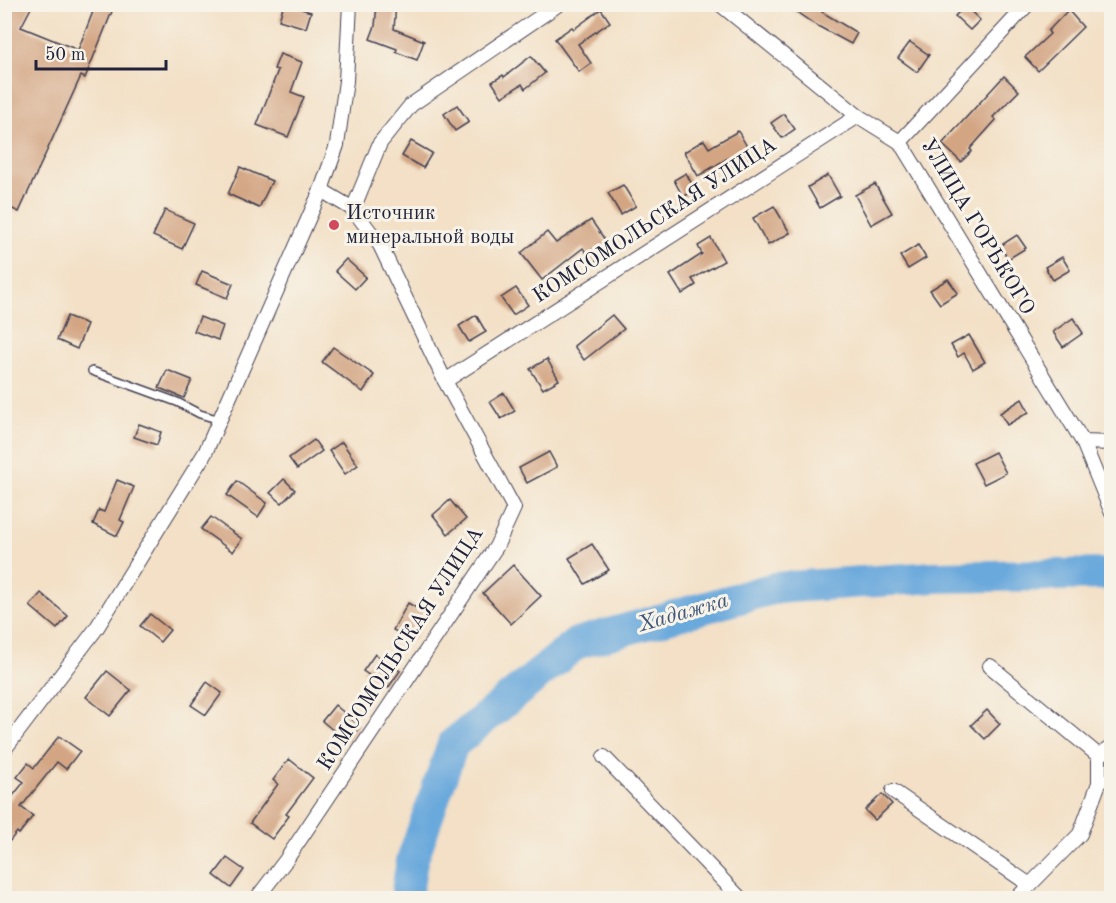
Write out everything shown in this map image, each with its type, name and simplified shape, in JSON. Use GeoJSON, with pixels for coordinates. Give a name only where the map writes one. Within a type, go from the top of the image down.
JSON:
{"type":"FeatureCollection","features":[{"type":"Feature","properties":{"kind":"street"},"geometry":{"type":"LineString","coordinates":[[4,750],[96,628],[205,453],[321,190],[337,145],[346,81],[350,4]]}},
{"type":"Feature","properties":{"kind":"street"},"geometry":{"type":"LineString","coordinates":[[321,190],[354,209],[380,143],[411,105],[559,4]]}},
{"type":"Feature","properties":{"kind":"street","name":"УЛИЦА ГОРЬКОГО"},"geometry":{"type":"LineString","coordinates":[[720,4],[858,116],[900,142],[1083,442],[1112,513]]}},
{"type":"Feature","properties":{"kind":"street"},"geometry":{"type":"LineString","coordinates":[[900,142],[1028,4]]}},
{"type":"Feature","properties":{"kind":"street","name":"КОМСОМОЛЬСКАЯ УЛИЦА"},"geometry":{"type":"LineString","coordinates":[[445,381],[858,116]]}},
{"type":"Feature","properties":{"kind":"street","name":"КОМСОМОЛЬСКАЯ УЛИЦА"},"geometry":{"type":"LineString","coordinates":[[257,898],[286,860],[496,547],[514,508],[445,381],[385,253],[354,209]]}},
{"type":"Feature","properties":{"kind":"street"},"geometry":{"type":"LineString","coordinates":[[1083,442],[1112,443]]}},
{"type":"Feature","properties":{"kind":"street"},"geometry":{"type":"LineString","coordinates":[[990,666],[1099,756]]}},
{"type":"Feature","properties":{"kind":"street"},"geometry":{"type":"LineString","coordinates":[[1099,756],[1112,746]]}},
{"type":"Feature","properties":{"kind":"street"},"geometry":{"type":"LineString","coordinates":[[1017,898],[1080,834],[1099,783],[1099,756]]}},
{"type":"Feature","properties":{"kind":"street"},"geometry":{"type":"LineString","coordinates":[[604,757],[740,898]]}},
{"type":"Feature","properties":{"kind":"street"},"geometry":{"type":"LineString","coordinates":[[1099,783],[1112,792]]}},
{"type":"Feature","properties":{"kind":"street"},"geometry":{"type":"LineString","coordinates":[[892,791],[1030,885]]}},
{"type":"Feature","properties":{"kind":"lane"},"geometry":{"type":"LineString","coordinates":[[92,371],[220,420]]}},
{"type":"Feature","properties":{"kind":"building"},"geometry":{"type":"Polygon","coordinates":[[[4,4],[33,4],[21,27],[78,50],[96,4],[115,4],[85,78],[81,76],[19,212],[4,205],[4,4]]]}},
{"type":"Feature","properties":{"kind":"building"},"geometry":{"type":"Polygon","coordinates":[[[284,4],[311,12],[306,28],[279,20],[284,4]]]}},
{"type":"Feature","properties":{"kind":"building"},"geometry":{"type":"Polygon","coordinates":[[[377,4],[396,4],[394,29],[424,41],[417,60],[396,52],[397,49],[370,39],[375,26],[377,4]]]}},
{"type":"Feature","properties":{"kind":"building"},"geometry":{"type":"Polygon","coordinates":[[[785,4],[827,4],[822,12],[857,33],[851,44],[814,24],[785,4]]]}},
{"type":"Feature","properties":{"kind":"building"},"geometry":{"type":"Polygon","coordinates":[[[965,6],[980,20],[970,30],[955,16],[965,6]]]}},
{"type":"Feature","properties":{"kind":"building"},"geometry":{"type":"Polygon","coordinates":[[[601,9],[610,22],[578,44],[591,63],[579,72],[555,39],[572,27],[574,29],[601,9]]]}},
{"type":"Feature","properties":{"kind":"building"},"geometry":{"type":"Polygon","coordinates":[[[1068,10],[1083,27],[1038,71],[1025,57],[1050,34],[1048,31],[1068,10]]]}},
{"type":"Feature","properties":{"kind":"building"},"geometry":{"type":"Polygon","coordinates":[[[910,42],[929,55],[917,72],[898,58],[910,42]]]}},
{"type":"Feature","properties":{"kind":"building"},"geometry":{"type":"Polygon","coordinates":[[[280,54],[302,62],[291,92],[304,97],[288,137],[257,125],[278,70],[274,69],[280,54]]]}},
{"type":"Feature","properties":{"kind":"building"},"geometry":{"type":"Polygon","coordinates":[[[531,56],[545,73],[525,89],[522,84],[502,97],[492,82],[503,75],[504,77],[531,56]]]}},
{"type":"Feature","properties":{"kind":"building"},"geometry":{"type":"Polygon","coordinates":[[[1004,76],[1019,91],[993,117],[996,120],[961,162],[942,144],[1004,76]]]}},
{"type":"Feature","properties":{"kind":"building"},"geometry":{"type":"Polygon","coordinates":[[[457,105],[469,122],[455,131],[444,114],[457,105]]]}},
{"type":"Feature","properties":{"kind":"building"},"geometry":{"type":"Polygon","coordinates":[[[784,114],[795,129],[782,138],[771,123],[784,114]]]}},
{"type":"Feature","properties":{"kind":"building"},"geometry":{"type":"Polygon","coordinates":[[[738,131],[753,157],[734,168],[728,158],[698,176],[684,152],[704,140],[709,148],[738,131]]]}},
{"type":"Feature","properties":{"kind":"building"},"geometry":{"type":"Polygon","coordinates":[[[411,141],[432,153],[423,168],[402,156],[411,141]]]}},
{"type":"Feature","properties":{"kind":"building"},"geometry":{"type":"Polygon","coordinates":[[[240,167],[272,181],[259,208],[228,194],[240,167]]]}},
{"type":"Feature","properties":{"kind":"building"},"geometry":{"type":"Polygon","coordinates":[[[686,173],[695,190],[683,197],[674,180],[686,173]]]}},
{"type":"Feature","properties":{"kind":"building"},"geometry":{"type":"Polygon","coordinates":[[[828,175],[840,196],[820,208],[808,187],[828,175]]]}},
{"type":"Feature","properties":{"kind":"building"},"geometry":{"type":"Polygon","coordinates":[[[875,184],[892,213],[871,225],[855,195],[875,184]]]}},
{"type":"Feature","properties":{"kind":"building"},"geometry":{"type":"Polygon","coordinates":[[[623,185],[636,206],[621,215],[608,193],[623,185]]]}},
{"type":"Feature","properties":{"kind":"building"},"geometry":{"type":"Polygon","coordinates":[[[774,206],[790,233],[768,245],[753,218],[774,206]]]}},
{"type":"Feature","properties":{"kind":"building"},"geometry":{"type":"Polygon","coordinates":[[[165,210],[194,223],[182,249],[153,236],[165,210]]]}},
{"type":"Feature","properties":{"kind":"building"},"geometry":{"type":"Polygon","coordinates":[[[591,220],[612,250],[593,263],[583,248],[542,280],[521,253],[547,232],[556,243],[591,220]]]}},
{"type":"Feature","properties":{"kind":"building"},"geometry":{"type":"Polygon","coordinates":[[[1017,235],[1026,248],[1008,259],[1000,246],[1017,235]]]}},
{"type":"Feature","properties":{"kind":"building"},"geometry":{"type":"Polygon","coordinates":[[[711,238],[724,261],[692,279],[696,285],[682,294],[670,275],[702,254],[698,246],[711,238]]]}},
{"type":"Feature","properties":{"kind":"building"},"geometry":{"type":"Polygon","coordinates":[[[918,245],[926,258],[908,269],[900,256],[918,245]]]}},
{"type":"Feature","properties":{"kind":"building"},"geometry":{"type":"Polygon","coordinates":[[[1062,257],[1070,270],[1053,280],[1045,267],[1062,257]]]}},
{"type":"Feature","properties":{"kind":"building"},"geometry":{"type":"Polygon","coordinates":[[[346,259],[366,277],[355,289],[335,271],[346,259]]]}},
{"type":"Feature","properties":{"kind":"building"},"geometry":{"type":"Polygon","coordinates":[[[202,271],[233,284],[227,298],[196,285],[202,271]]]}},
{"type":"Feature","properties":{"kind":"building"},"geometry":{"type":"Polygon","coordinates":[[[948,279],[958,293],[940,304],[930,290],[948,279]]]}},
{"type":"Feature","properties":{"kind":"building"},"geometry":{"type":"Polygon","coordinates":[[[516,288],[528,305],[513,315],[501,298],[516,288]]]}},
{"type":"Feature","properties":{"kind":"building"},"geometry":{"type":"Polygon","coordinates":[[[476,315],[486,332],[469,342],[459,326],[476,315]]]}},
{"type":"Feature","properties":{"kind":"building"},"geometry":{"type":"Polygon","coordinates":[[[612,315],[624,329],[584,360],[574,346],[612,315]]]}},
{"type":"Feature","properties":{"kind":"building"},"geometry":{"type":"Polygon","coordinates":[[[67,316],[87,324],[77,349],[57,340],[67,316]]]}},
{"type":"Feature","properties":{"kind":"building"},"geometry":{"type":"Polygon","coordinates":[[[200,317],[223,326],[218,340],[194,331],[200,317]]]}},
{"type":"Feature","properties":{"kind":"building"},"geometry":{"type":"Polygon","coordinates":[[[1073,318],[1083,333],[1063,347],[1053,332],[1073,318]]]}},
{"type":"Feature","properties":{"kind":"building"},"geometry":{"type":"Polygon","coordinates":[[[969,335],[985,362],[973,369],[964,353],[958,357],[951,345],[969,335]]]}},
{"type":"Feature","properties":{"kind":"building"},"geometry":{"type":"Polygon","coordinates":[[[333,347],[374,375],[363,392],[322,362],[333,347]]]}},
{"type":"Feature","properties":{"kind":"building"},"geometry":{"type":"Polygon","coordinates":[[[547,359],[559,380],[543,389],[530,369],[547,359]]]}},
{"type":"Feature","properties":{"kind":"building"},"geometry":{"type":"Polygon","coordinates":[[[167,370],[192,380],[184,398],[159,388],[167,370]]]}},
{"type":"Feature","properties":{"kind":"building"},"geometry":{"type":"Polygon","coordinates":[[[504,393],[515,411],[501,419],[490,402],[504,393]]]}},
{"type":"Feature","properties":{"kind":"building"},"geometry":{"type":"Polygon","coordinates":[[[1022,399],[1029,412],[1007,425],[1000,413],[1022,399]]]}},
{"type":"Feature","properties":{"kind":"building"},"geometry":{"type":"Polygon","coordinates":[[[139,424],[161,432],[157,445],[134,437],[139,424]]]}},
{"type":"Feature","properties":{"kind":"building"},"geometry":{"type":"Polygon","coordinates":[[[314,440],[322,451],[297,469],[289,458],[314,440]]]}},
{"type":"Feature","properties":{"kind":"building"},"geometry":{"type":"Polygon","coordinates":[[[342,442],[358,465],[345,474],[329,451],[342,442]]]}},
{"type":"Feature","properties":{"kind":"building"},"geometry":{"type":"Polygon","coordinates":[[[549,452],[557,467],[527,483],[519,468],[549,452]]]}},
{"type":"Feature","properties":{"kind":"building"},"geometry":{"type":"Polygon","coordinates":[[[995,452],[1006,473],[984,484],[973,463],[995,452]]]}},
{"type":"Feature","properties":{"kind":"building"},"geometry":{"type":"Polygon","coordinates":[[[284,479],[295,490],[282,503],[270,493],[284,479]]]}},
{"type":"Feature","properties":{"kind":"building"},"geometry":{"type":"Polygon","coordinates":[[[117,480],[134,487],[120,520],[124,522],[117,536],[93,524],[99,510],[104,512],[117,480]]]}},
{"type":"Feature","properties":{"kind":"building"},"geometry":{"type":"Polygon","coordinates":[[[237,481],[267,503],[258,517],[227,495],[237,481]]]}},
{"type":"Feature","properties":{"kind":"building"},"geometry":{"type":"Polygon","coordinates":[[[450,500],[466,519],[448,534],[433,515],[450,500]]]}},
{"type":"Feature","properties":{"kind":"building"},"geometry":{"type":"Polygon","coordinates":[[[211,517],[242,539],[233,552],[201,529],[211,517]]]}},
{"type":"Feature","properties":{"kind":"building"},"geometry":{"type":"Polygon","coordinates":[[[592,544],[609,570],[585,584],[569,558],[592,544]]]}},
{"type":"Feature","properties":{"kind":"building"},"geometry":{"type":"Polygon","coordinates":[[[513,565],[541,596],[511,624],[483,593],[513,565]]]}},
{"type":"Feature","properties":{"kind":"building"},"geometry":{"type":"Polygon","coordinates":[[[41,593],[68,616],[57,629],[30,606],[41,593]]]}},
{"type":"Feature","properties":{"kind":"building"},"geometry":{"type":"Polygon","coordinates":[[[408,603],[427,614],[413,640],[393,630],[408,603]]]}},
{"type":"Feature","properties":{"kind":"building"},"geometry":{"type":"Polygon","coordinates":[[[150,614],[170,630],[160,642],[140,626],[150,614]]]}},
{"type":"Feature","properties":{"kind":"building"},"geometry":{"type":"Polygon","coordinates":[[[375,654],[400,671],[388,688],[363,671],[375,654]]]}},
{"type":"Feature","properties":{"kind":"building"},"geometry":{"type":"Polygon","coordinates":[[[107,671],[131,690],[110,716],[86,697],[107,671]]]}},
{"type":"Feature","properties":{"kind":"building"},"geometry":{"type":"Polygon","coordinates":[[[207,682],[222,693],[206,715],[191,705],[207,682]]]}},
{"type":"Feature","properties":{"kind":"building"},"geometry":{"type":"Polygon","coordinates":[[[335,705],[360,726],[347,742],[322,721],[335,705]]]}},
{"type":"Feature","properties":{"kind":"building"},"geometry":{"type":"Polygon","coordinates":[[[987,710],[1000,724],[985,739],[971,725],[987,710]]]}},
{"type":"Feature","properties":{"kind":"building"},"geometry":{"type":"Polygon","coordinates":[[[59,736],[80,751],[66,769],[57,762],[21,807],[33,816],[4,848],[4,807],[24,782],[17,777],[28,763],[34,768],[59,736]]]}},
{"type":"Feature","properties":{"kind":"building"},"geometry":{"type":"Polygon","coordinates":[[[289,759],[313,778],[286,814],[289,816],[272,839],[250,823],[278,784],[273,780],[289,759]]]}},
{"type":"Feature","properties":{"kind":"building"},"geometry":{"type":"Polygon","coordinates":[[[882,794],[892,804],[875,820],[865,810],[882,794]]]}},
{"type":"Feature","properties":{"kind":"building"},"geometry":{"type":"Polygon","coordinates":[[[227,858],[244,870],[231,888],[214,875],[227,858]]]}},
{"type":"Feature","properties":{"kind":"waterway","name":"Хадажка"},"geometry":{"type":"LineString","coordinates":[[406,898],[412,861],[453,744],[577,643],[775,588],[936,577],[1112,574]]}},
{"type":"Feature","properties":{"kind":"place","name":"Источник минеральной воды"},"geometry":{"type":"Point","coordinates":[334,225]}}]}
